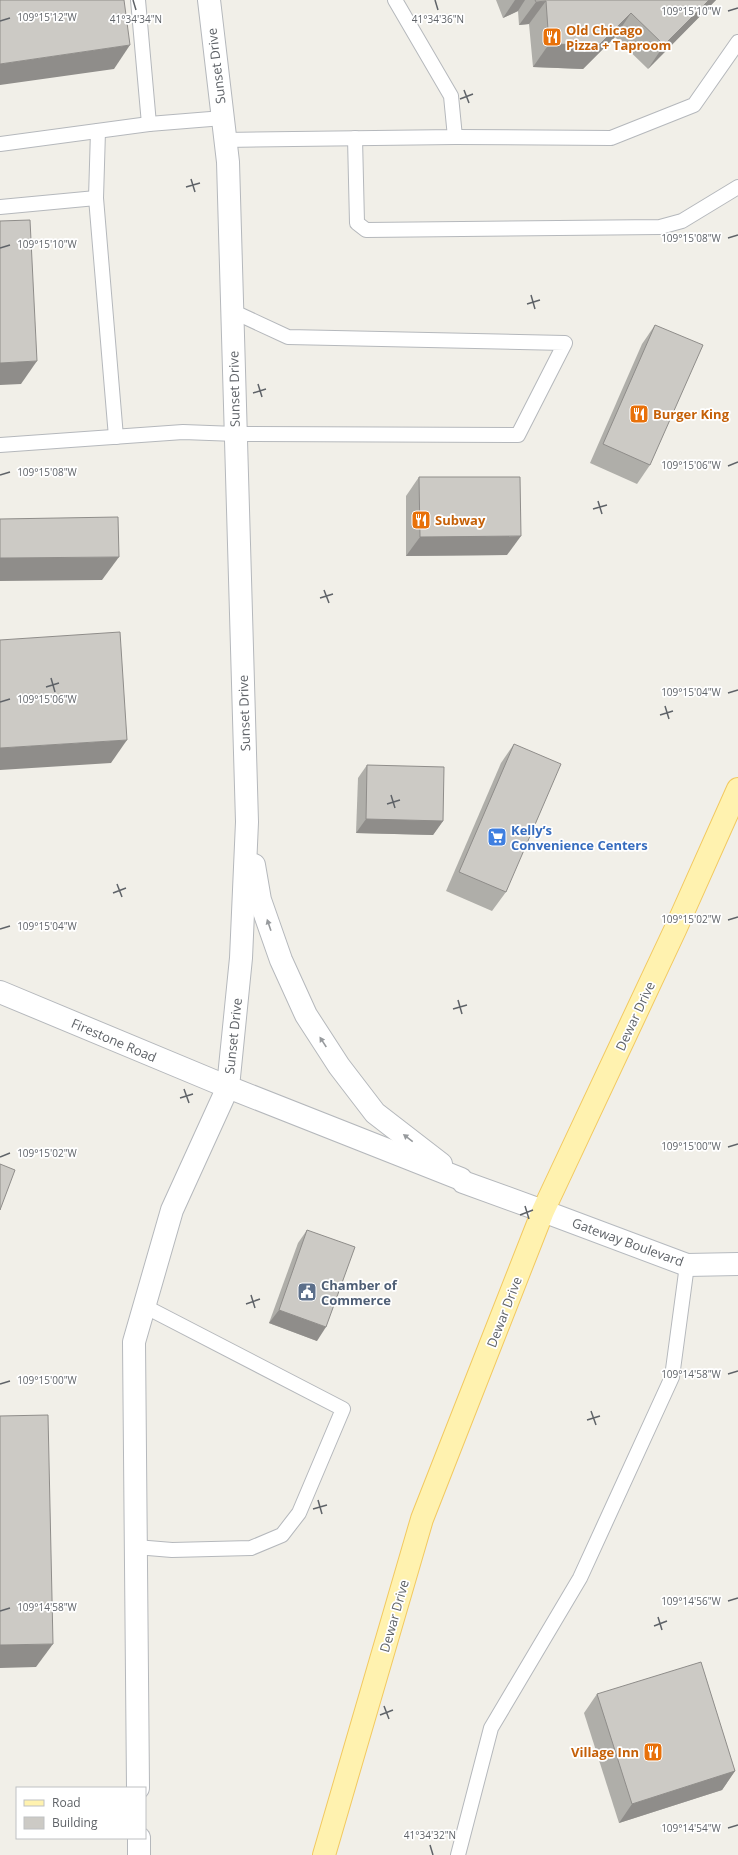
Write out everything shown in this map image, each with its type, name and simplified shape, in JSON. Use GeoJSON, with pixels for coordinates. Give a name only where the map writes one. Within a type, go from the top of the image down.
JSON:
{"type":"FeatureCollection","features":[{"type":"Feature","properties":{"kind":"main road","name":"Dewar Drive"},"geometry":{"type":"LineString","coordinates":[[324,1855],[422,1519],[543,1211],[675,930],[738,789]]}},
{"type":"Feature","properties":{"kind":"street","name":"Sunset Drive"},"geometry":{"type":"LineString","coordinates":[[209,0],[228,162],[247,822],[241,958],[228,1088],[461,1179],[463,1182],[543,1211]]}},
{"type":"Feature","properties":{"kind":"street"},"geometry":{"type":"LineString","coordinates":[[247,822],[260,900],[281,960],[306,1015],[339,1066],[375,1113],[461,1179]]}},
{"type":"Feature","properties":{"kind":"street","name":"Firestone Road"},"geometry":{"type":"LineString","coordinates":[[0,992],[228,1088]]}},
{"type":"Feature","properties":{"kind":"street"},"geometry":{"type":"LineString","coordinates":[[138,1787],[134,1342],[172,1210],[228,1088]]}},
{"type":"Feature","properties":{"kind":"street","name":"Gateway Boulevard"},"geometry":{"type":"LineString","coordinates":[[543,1211],[687,1265],[738,1264]]}},
{"type":"Feature","properties":{"kind":"street"},"geometry":{"type":"LineString","coordinates":[[139,1839],[139,1855]]}},
{"type":"Feature","properties":{"kind":"lane"},"geometry":{"type":"LineString","coordinates":[[138,0],[149,124]]}},
{"type":"Feature","properties":{"kind":"lane"},"geometry":{"type":"LineString","coordinates":[[395,0],[451,96],[455,137]]}},
{"type":"Feature","properties":{"kind":"lane"},"geometry":{"type":"LineString","coordinates":[[225,140],[455,137],[611,138],[694,104],[738,42]]}},
{"type":"Feature","properties":{"kind":"lane"},"geometry":{"type":"LineString","coordinates":[[0,144],[149,124],[223,118]]}},
{"type":"Feature","properties":{"kind":"lane"},"geometry":{"type":"LineString","coordinates":[[98,131],[96,198],[116,437]]}},
{"type":"Feature","properties":{"kind":"lane"},"geometry":{"type":"LineString","coordinates":[[355,138],[357,223],[366,230],[660,227],[682,221],[738,187]]}},
{"type":"Feature","properties":{"kind":"lane"},"geometry":{"type":"LineString","coordinates":[[0,207],[96,198]]}},
{"type":"Feature","properties":{"kind":"lane"},"geometry":{"type":"LineString","coordinates":[[0,445],[183,432],[236,434],[518,435],[565,343],[288,337],[232,311]]}},
{"type":"Feature","properties":{"kind":"lane"},"geometry":{"type":"LineString","coordinates":[[458,1855],[491,1728],[580,1578],[672,1377],[687,1265]]}},
{"type":"Feature","properties":{"kind":"lane"},"geometry":{"type":"LineString","coordinates":[[136,1547],[172,1550],[251,1548],[282,1535],[299,1513],[343,1410],[144,1306]]}},
{"type":"Feature","properties":{"kind":"building"},"geometry":{"type":"Polygon","coordinates":[[[0,0],[124,0],[130,45],[0,64],[0,0]]]}},
{"type":"Feature","properties":{"kind":"building"},"geometry":{"type":"Polygon","coordinates":[[[535,0],[709,0],[664,45],[631,13],[599,45],[549,44],[546,1],[536,2],[535,0]]]}},
{"type":"Feature","properties":{"kind":"building"},"geometry":{"type":"Polygon","coordinates":[[[30,220],[37,361],[0,363],[0,221],[30,220]]]}},
{"type":"Feature","properties":{"kind":"building","name":"Burger King"},"geometry":{"type":"Polygon","coordinates":[[[655,325],[703,345],[650,465],[603,444],[655,325]]]}},
{"type":"Feature","properties":{"kind":"building"},"geometry":{"type":"Polygon","coordinates":[[[419,477],[520,477],[521,536],[420,537],[419,477]]]}},
{"type":"Feature","properties":{"kind":"building"},"geometry":{"type":"Polygon","coordinates":[[[118,517],[119,557],[0,558],[0,519],[118,517]]]}},
{"type":"Feature","properties":{"kind":"building"},"geometry":{"type":"Polygon","coordinates":[[[120,632],[127,740],[0,748],[0,640],[120,632]]]}},
{"type":"Feature","properties":{"kind":"building","name":"Kelly’s Convenience Centers"},"geometry":{"type":"Polygon","coordinates":[[[514,744],[561,764],[506,892],[459,872],[514,744]]]}},
{"type":"Feature","properties":{"kind":"building"},"geometry":{"type":"Polygon","coordinates":[[[367,765],[444,767],[443,821],[366,819],[367,765]]]}},
{"type":"Feature","properties":{"kind":"building"},"geometry":{"type":"Polygon","coordinates":[[[0,1164],[15,1170],[0,1210],[0,1164]]]}},
{"type":"Feature","properties":{"kind":"building","name":"Chamber of Commerce"},"geometry":{"type":"Polygon","coordinates":[[[307,1230],[355,1247],[326,1327],[279,1310],[307,1230]]]}},
{"type":"Feature","properties":{"kind":"building"},"geometry":{"type":"Polygon","coordinates":[[[48,1415],[53,1644],[0,1645],[0,1416],[48,1415]]]}},
{"type":"Feature","properties":{"kind":"building","name":"Village Inn"},"geometry":{"type":"Polygon","coordinates":[[[701,1662],[735,1771],[632,1804],[597,1694],[701,1662]]]}},
{"type":"Feature","properties":{"kind":"place","name":"Old Chicago Pizza + Taproom"},"geometry":{"type":"Point","coordinates":[552,37]}},
{"type":"Feature","properties":{"kind":"place","name":"Burger King"},"geometry":{"type":"Point","coordinates":[639,414]}},
{"type":"Feature","properties":{"kind":"place","name":"Subway"},"geometry":{"type":"Point","coordinates":[421,520]}},
{"type":"Feature","properties":{"kind":"place","name":"Kelly’s Convenience Centers"},"geometry":{"type":"Point","coordinates":[497,837]}},
{"type":"Feature","properties":{"kind":"place","name":"Chamber of Commerce"},"geometry":{"type":"Point","coordinates":[307,1292]}},
{"type":"Feature","properties":{"kind":"place","name":"Village Inn"},"geometry":{"type":"Point","coordinates":[653,1752]}}]}
